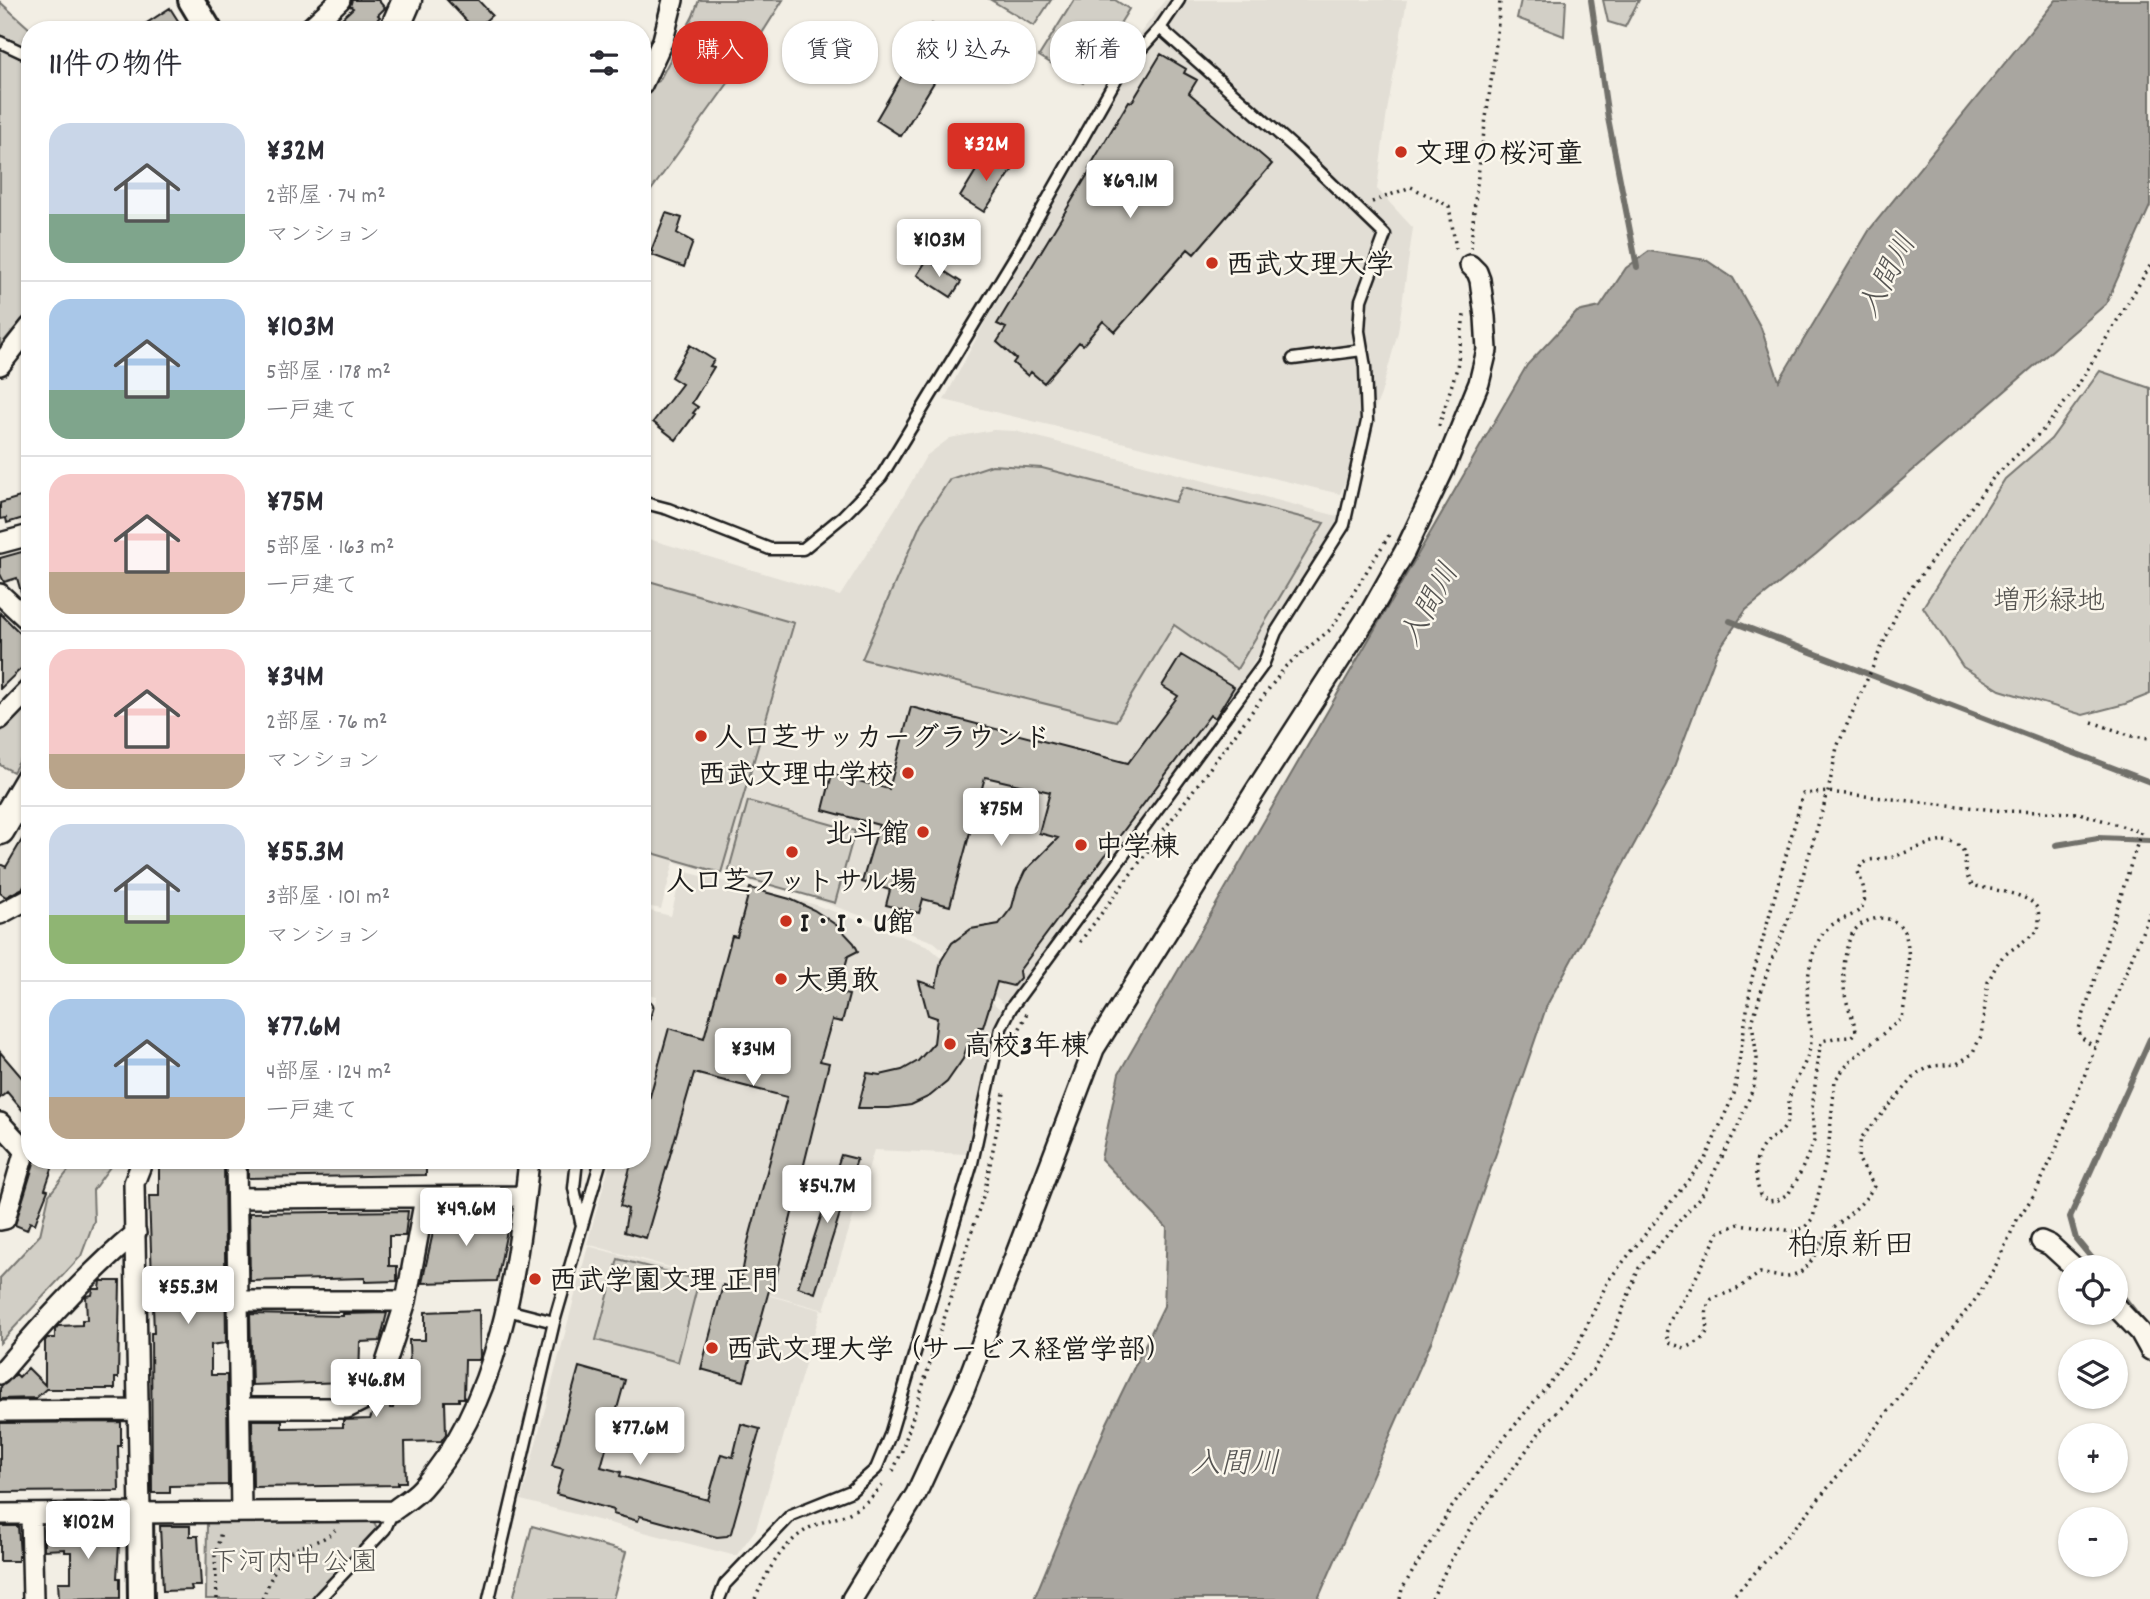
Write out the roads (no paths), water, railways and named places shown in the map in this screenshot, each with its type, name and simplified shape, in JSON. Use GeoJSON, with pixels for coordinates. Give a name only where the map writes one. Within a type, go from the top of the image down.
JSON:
{"type":"FeatureCollection","features":[{"type":"Feature","properties":{"kind":"main road"},"geometry":{"type":"LineString","coordinates":[[398,21],[407,0]]}},
{"type":"Feature","properties":{"kind":"main road"},"geometry":{"type":"LineString","coordinates":[[0,830],[21,794]]}},
{"type":"Feature","properties":{"kind":"street"},"geometry":{"type":"LineString","coordinates":[[191,0],[204,21]]}},
{"type":"Feature","properties":{"kind":"street"},"geometry":{"type":"LineString","coordinates":[[318,21],[340,0]]}},
{"type":"Feature","properties":{"kind":"street"},"geometry":{"type":"LineString","coordinates":[[651,66],[663,40],[673,0]]}},
{"type":"Feature","properties":{"kind":"street"},"geometry":{"type":"LineString","coordinates":[[852,1599],[916,1494],[964,1390],[1094,1049],[1370,613],[1405,551],[1444,469],[1479,383],[1487,350],[1486,317],[1480,279],[1470,265]]}},
{"type":"Feature","properties":{"kind":"street"},"geometry":{"type":"LineString","coordinates":[[0,365],[21,338]]}},
{"type":"Feature","properties":{"kind":"street"},"geometry":{"type":"LineString","coordinates":[[0,543],[21,537]]}},
{"type":"Feature","properties":{"kind":"street"},"geometry":{"type":"LineString","coordinates":[[0,594],[21,614]]}},
{"type":"Feature","properties":{"kind":"street"},"geometry":{"type":"LineString","coordinates":[[0,719],[21,697]]}},
{"type":"Feature","properties":{"kind":"street"},"geometry":{"type":"LineString","coordinates":[[0,914],[21,903]]}},
{"type":"Feature","properties":{"kind":"street"},"geometry":{"type":"LineString","coordinates":[[0,1123],[21,1146]]}},
{"type":"Feature","properties":{"kind":"street"},"geometry":{"type":"LineString","coordinates":[[0,1220],[5,1219],[21,1164]]}},
{"type":"Feature","properties":{"kind":"street"},"geometry":{"type":"LineString","coordinates":[[139,1169],[134,1183],[141,1599]]}},
{"type":"Feature","properties":{"kind":"street"},"geometry":{"type":"LineString","coordinates":[[233,1512],[240,1408],[236,1169]]}},
{"type":"Feature","properties":{"kind":"street"},"geometry":{"type":"LineString","coordinates":[[0,1514],[393,1511],[420,1490],[446,1458],[484,1380],[507,1310],[520,1248],[528,1169]]}},
{"type":"Feature","properties":{"kind":"street"},"geometry":{"type":"LineString","coordinates":[[237,1198],[525,1196]]}},
{"type":"Feature","properties":{"kind":"street"},"geometry":{"type":"LineString","coordinates":[[240,1408],[347,1408],[363,1400],[384,1369],[407,1301],[425,1198]]}},
{"type":"Feature","properties":{"kind":"street"},"geometry":{"type":"LineString","coordinates":[[0,1374],[84,1280],[136,1233]]}},
{"type":"Feature","properties":{"kind":"street"},"geometry":{"type":"LineString","coordinates":[[2041,1241],[2061,1255]]}},
{"type":"Feature","properties":{"kind":"street"},"geometry":{"type":"LineString","coordinates":[[239,1301],[407,1301]]}},
{"type":"Feature","properties":{"kind":"street"},"geometry":{"type":"LineString","coordinates":[[2128,1320],[2140,1332],[2150,1350]]}},
{"type":"Feature","properties":{"kind":"street"},"geometry":{"type":"LineString","coordinates":[[0,1411],[138,1410]]}},
{"type":"Feature","properties":{"kind":"street"},"geometry":{"type":"LineString","coordinates":[[31,1514],[33,1599]]}},
{"type":"Feature","properties":{"kind":"lane"},"geometry":{"type":"LineString","coordinates":[[651,505],[770,550],[803,549],[843,516],[881,477],[1020,250],[1121,72],[1160,28],[1179,0]]}},
{"type":"Feature","properties":{"kind":"lane"},"geometry":{"type":"LineString","coordinates":[[719,1599],[726,1584],[791,1515],[851,1491],[876,1469],[890,1435],[972,1163],[1001,1028],[1029,982],[1263,665],[1276,632],[1344,526],[1367,421],[1359,331],[1361,300],[1385,235],[1297,150],[1160,28]]}},
{"type":"Feature","properties":{"kind":"lane"},"geometry":{"type":"LineString","coordinates":[[0,42],[21,52]]}},
{"type":"Feature","properties":{"kind":"lane"},"geometry":{"type":"LineString","coordinates":[[1293,359],[1362,350]]}},
{"type":"Feature","properties":{"kind":"lane"},"geometry":{"type":"LineString","coordinates":[[489,1599],[554,1322],[581,1223],[574,1188],[576,1169]]}},
{"type":"Feature","properties":{"kind":"lane"},"geometry":{"type":"LineString","coordinates":[[566,1278],[598,1169]]}},
{"type":"Feature","properties":{"kind":"lane"},"geometry":{"type":"LineString","coordinates":[[507,1310],[554,1322]]}},
{"type":"Feature","properties":{"kind":"lane"},"geometry":{"type":"LineString","coordinates":[[319,1599],[385,1529],[393,1511]]}},
{"type":"Feature","properties":{"kind":"water","name":"入間川"},"geometry":{"type":"Polygon","coordinates":[[[2056,0],[2150,0],[2150,206],[2106,304],[1816,554],[1746,610],[1717,652],[1669,780],[1547,1005],[1432,1340],[1318,1599],[1034,1599],[1107,1423],[1164,1306],[1167,1228],[1101,1159],[1119,1073],[1527,365],[1577,312],[1600,307],[1626,268],[1649,251],[1706,260],[1733,278],[1761,328],[1779,381],[1870,229],[2056,0]]]}},
{"type":"Feature","properties":{"kind":"waterway"},"geometry":{"type":"LineString","coordinates":[[1591,0],[1608,118],[1637,267]]}},
{"type":"Feature","properties":{"kind":"waterway"},"geometry":{"type":"LineString","coordinates":[[1730,621],[2150,782]]}},
{"type":"Feature","properties":{"kind":"waterway"},"geometry":{"type":"LineString","coordinates":[[2056,845],[2098,838],[2150,840]]}},
{"type":"Feature","properties":{"kind":"waterway"},"geometry":{"type":"LineString","coordinates":[[2089,1255],[2076,1239],[2070,1217],[2150,1039]]}},
{"type":"Feature","properties":{"kind":"waterway"},"geometry":{"type":"LineString","coordinates":[[2128,1303],[2144,1324]]}},
{"type":"Feature","properties":{"kind":"place","name":"文理の桜河童"},"geometry":{"type":"Point","coordinates":[1401,152]}},
{"type":"Feature","properties":{"kind":"place","name":"西武文理大学"},"geometry":{"type":"Point","coordinates":[1212,263]}},
{"type":"Feature","properties":{"kind":"place","name":"人口芝サッカーグラウンド"},"geometry":{"type":"Point","coordinates":[701,736]}},
{"type":"Feature","properties":{"kind":"place","name":"西武文理中学校"},"geometry":{"type":"Point","coordinates":[908,773]}},
{"type":"Feature","properties":{"kind":"place","name":"北斗館"},"geometry":{"type":"Point","coordinates":[923,832]}},
{"type":"Feature","properties":{"kind":"place","name":"中学棟"},"geometry":{"type":"Point","coordinates":[1081,845]}},
{"type":"Feature","properties":{"kind":"place","name":"人口芝フットサル場"},"geometry":{"type":"Point","coordinates":[792,852]}},
{"type":"Feature","properties":{"kind":"place","name":"I・I・U館"},"geometry":{"type":"Point","coordinates":[786,921]}},
{"type":"Feature","properties":{"kind":"place","name":"大勇敢"},"geometry":{"type":"Point","coordinates":[781,979]}},
{"type":"Feature","properties":{"kind":"place","name":"高校3年棟"},"geometry":{"type":"Point","coordinates":[950,1044]}},
{"type":"Feature","properties":{"kind":"place","name":"西武学園文理 正門"},"geometry":{"type":"Point","coordinates":[535,1279]}},
{"type":"Feature","properties":{"kind":"place","name":"西武文理大学（サービス経営学部）"},"geometry":{"type":"Point","coordinates":[712,1348]}},
{"type":"Feature","properties":{"kind":"district","name":"柏原新田"},"geometry":{"type":"Point","coordinates":[1851,1243]}},
{"type":"Feature","properties":{"kind":"park label","name":"増形緑地"},"geometry":{"type":"Point","coordinates":[2049,599]}},
{"type":"Feature","properties":{"kind":"park label","name":"下河内中公園"},"geometry":{"type":"Point","coordinates":[294,1560]}}]}
